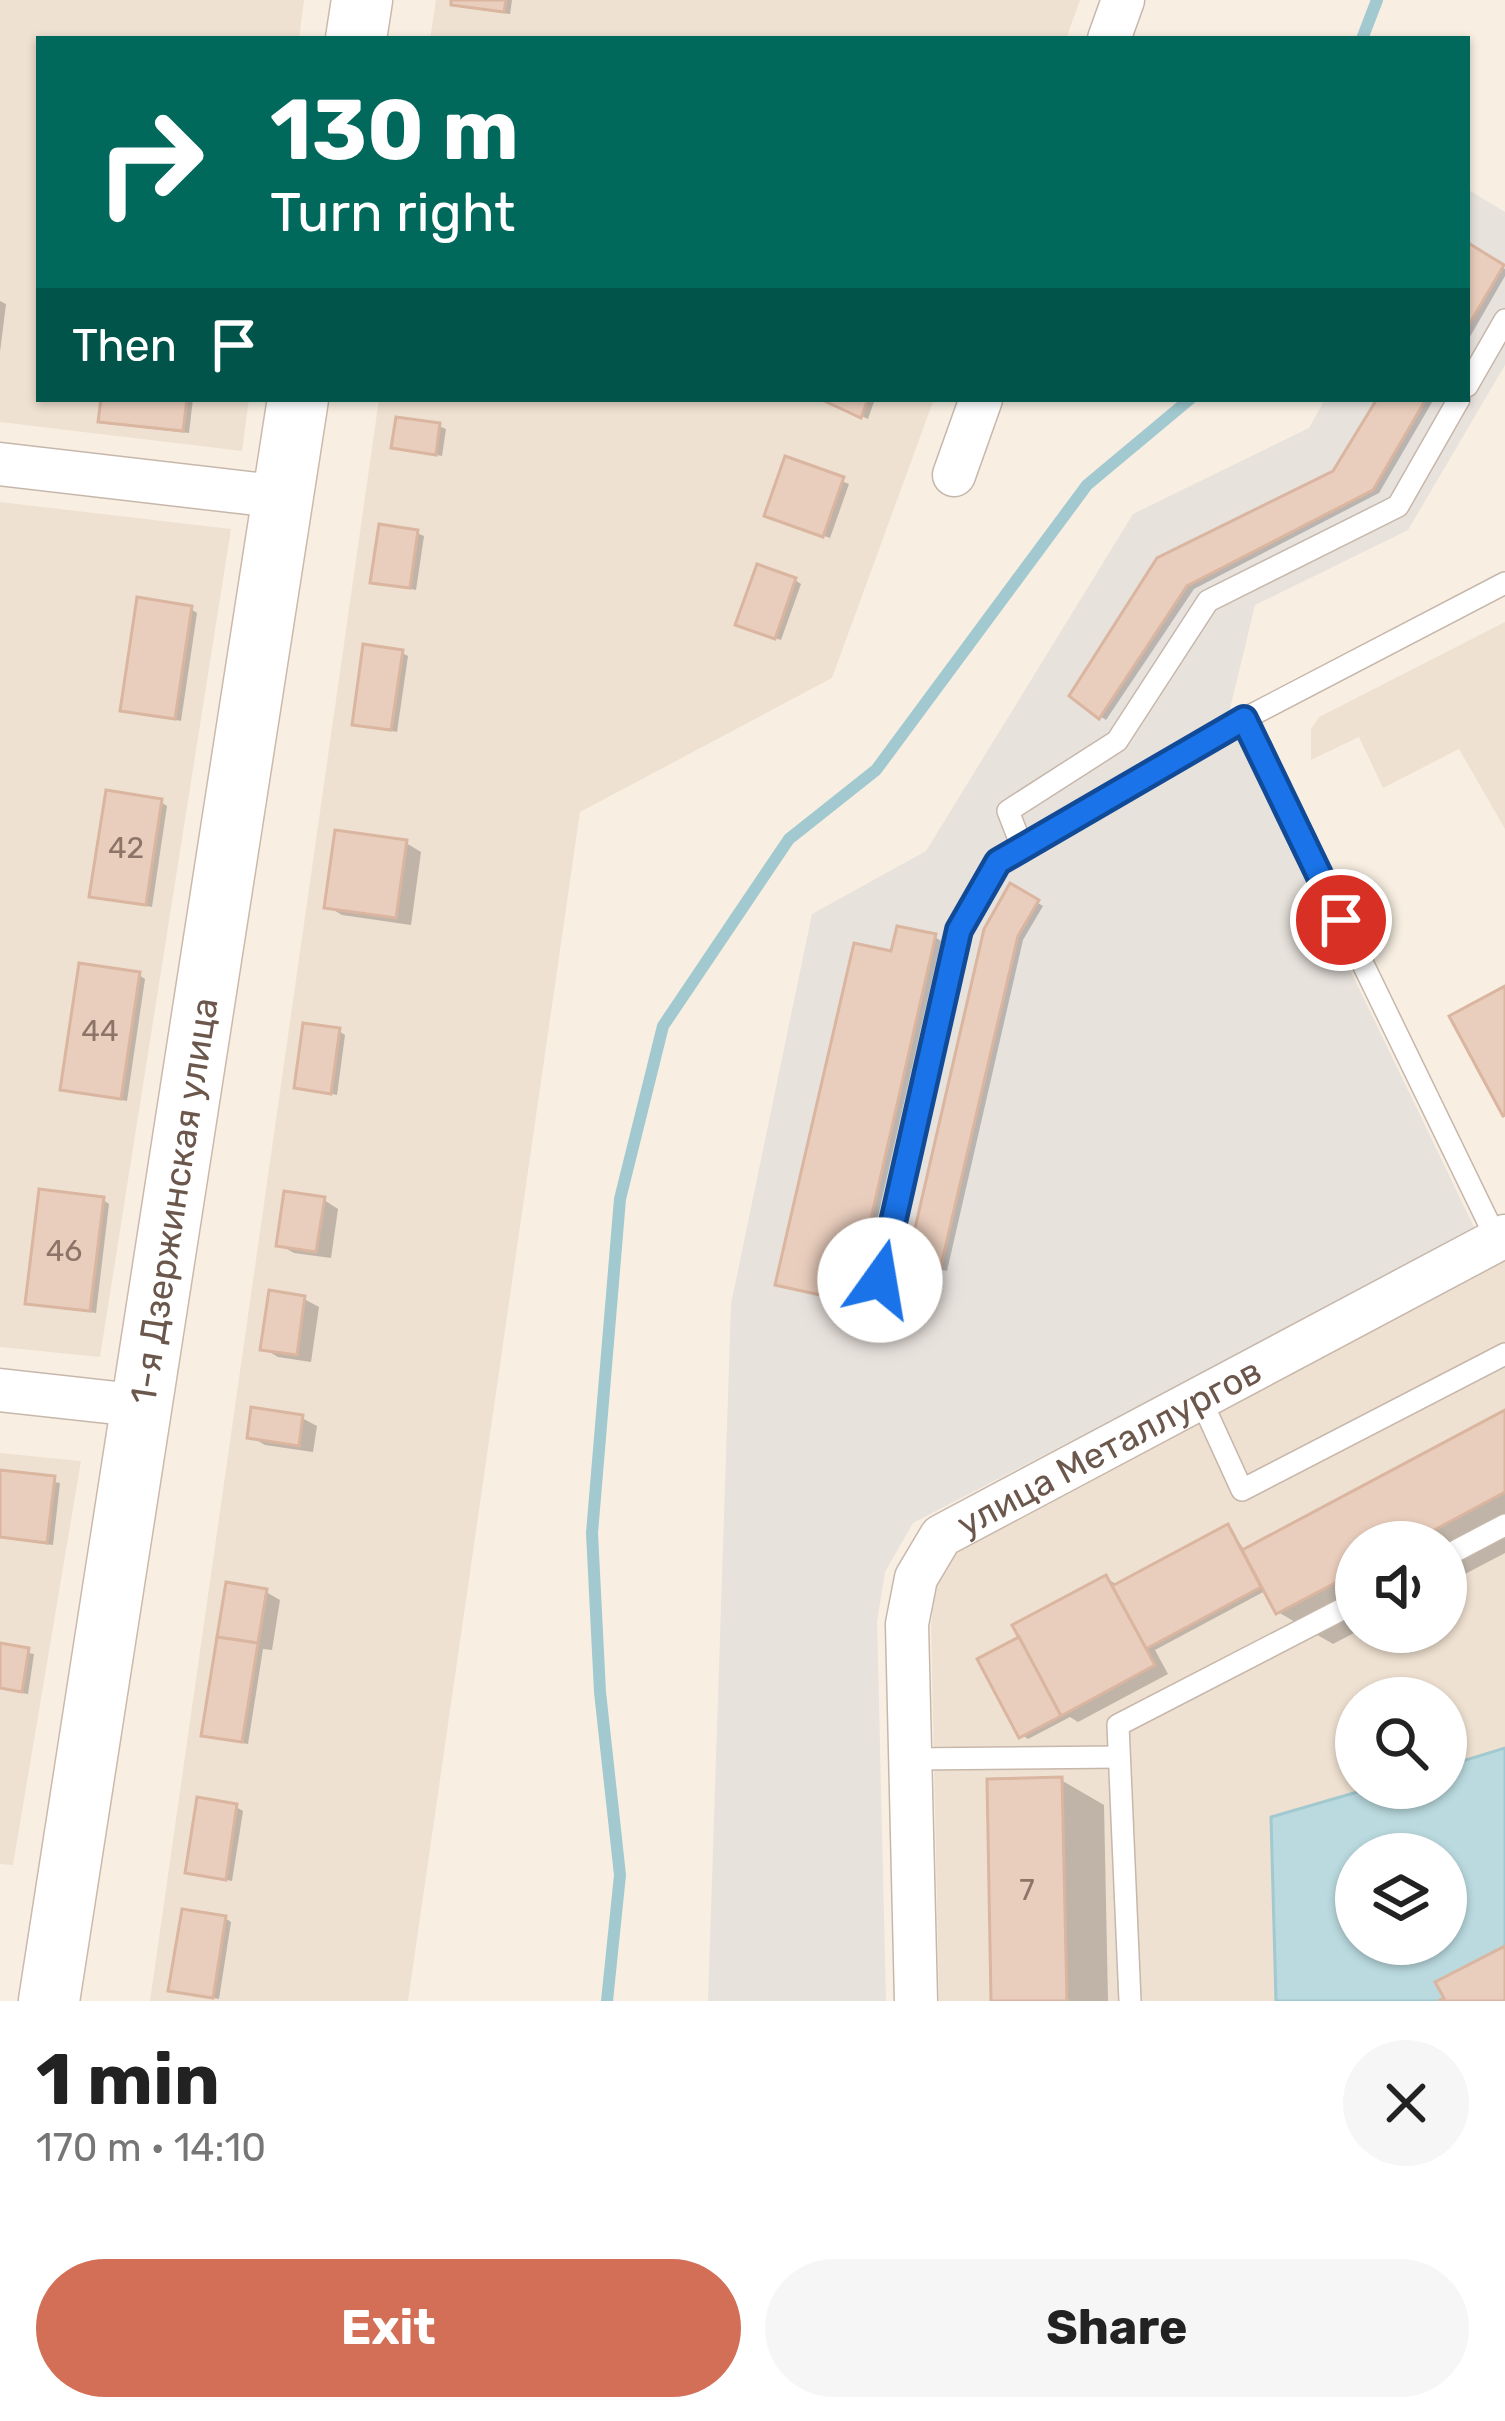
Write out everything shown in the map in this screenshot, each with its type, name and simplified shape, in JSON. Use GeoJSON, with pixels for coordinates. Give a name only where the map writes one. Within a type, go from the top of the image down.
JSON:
{"type":"FeatureCollection","features":[{"type":"Feature","properties":{"kind":"street"},"geometry":{"type":"LineString","coordinates":[[356,36],[362,0]]}},
{"type":"Feature","properties":{"kind":"street"},"geometry":{"type":"LineString","coordinates":[[1110,36],[1123,0]]}},
{"type":"Feature","properties":{"kind":"street","name":"1-я Дзержинская улица"},"geometry":{"type":"LineString","coordinates":[[49,2001],[298,402]]}},
{"type":"Feature","properties":{"kind":"street"},"geometry":{"type":"LineString","coordinates":[[954,475],[980,402]]}},
{"type":"Feature","properties":{"kind":"street"},"geometry":{"type":"LineString","coordinates":[[0,464],[282,497]]}},
{"type":"Feature","properties":{"kind":"street","name":"улица Металлургов"},"geometry":{"type":"LineString","coordinates":[[916,2001],[908,1624],[916,1578],[941,1536],[1501,1238]]}},
{"type":"Feature","properties":{"kind":"street"},"geometry":{"type":"LineString","coordinates":[[0,1390],[144,1406]]}},
{"type":"Feature","properties":{"kind":"lane"},"geometry":{"type":"LineString","coordinates":[[1470,381],[1505,320]]}},
{"type":"Feature","properties":{"kind":"lane"},"geometry":{"type":"LineString","coordinates":[[1022,847],[1008,811],[1118,741],[1208,601],[1398,506],[1457,402]]}},
{"type":"Feature","properties":{"kind":"lane"},"geometry":{"type":"LineString","coordinates":[[880,1280],[959,930],[998,862],[1244,719],[1505,584]]}},
{"type":"Feature","properties":{"kind":"lane"},"geometry":{"type":"LineString","coordinates":[[1244,719],[1501,1238]]}},
{"type":"Feature","properties":{"kind":"lane"},"geometry":{"type":"LineString","coordinates":[[1200,1398],[1242,1490],[1505,1354]]}},
{"type":"Feature","properties":{"kind":"lane"},"geometry":{"type":"LineString","coordinates":[[1467,1545],[1505,1525]]}},
{"type":"Feature","properties":{"kind":"lane"},"geometry":{"type":"LineString","coordinates":[[1130,2001],[1118,1725],[1335,1613]]}},
{"type":"Feature","properties":{"kind":"lane"},"geometry":{"type":"LineString","coordinates":[[910,1759],[1120,1757]]}},
{"type":"Feature","properties":{"kind":"shaded area"},"geometry":{"type":"Polygon","coordinates":[[[0,0],[304,0],[299,36],[36,36],[36,402],[249,402],[242,451],[0,422],[0,0]]]}},
{"type":"Feature","properties":{"kind":"shaded area"},"geometry":{"type":"Polygon","coordinates":[[[436,0],[1080,0],[1067,36],[430,36],[436,0]]]}},
{"type":"Feature","properties":{"kind":"shaded area"},"geometry":{"type":"Polygon","coordinates":[[[1470,191],[1505,212],[1505,365],[1408,530],[1255,605],[1228,717],[1476,1231],[913,1523],[885,1572],[877,1621],[886,2001],[708,2001],[731,1304],[812,914],[926,851],[1133,514],[1309,428],[1323,402],[1470,402],[1470,191]]]}},
{"type":"Feature","properties":{"kind":"shaded area"},"geometry":{"type":"Polygon","coordinates":[[[379,402],[933,402],[832,678],[580,812],[408,2001],[150,2001],[379,402]]]}},
{"type":"Feature","properties":{"kind":"shaded area"},"geometry":{"type":"Polygon","coordinates":[[[0,502],[231,529],[100,1357],[0,1347],[0,502]]]}},
{"type":"Feature","properties":{"kind":"shaded area"},"geometry":{"type":"Polygon","coordinates":[[[1505,622],[1505,829],[1459,749],[1383,788],[1359,737],[1311,760],[1311,729],[1319,717],[1505,622]]]}},
{"type":"Feature","properties":{"kind":"shaded area"},"geometry":{"type":"Polygon","coordinates":[[[1505,1260],[1505,2001],[939,2001],[931,1625],[936,1585],[957,1550],[1505,1260]]]}},
{"type":"Feature","properties":{"kind":"shaded area"},"geometry":{"type":"Polygon","coordinates":[[[0,1453],[81,1461],[13,1865],[0,1864],[0,1453]]]}},
{"type":"Feature","properties":{"kind":"water"},"geometry":{"type":"Polygon","coordinates":[[[1505,1748],[1505,2001],[1276,2001],[1271,1817],[1335,1798],[1335,1809],[1467,1809],[1467,1760],[1505,1748]]]}},
{"type":"Feature","properties":{"kind":"building"},"geometry":{"type":"Polygon","coordinates":[[[451,0],[506,0],[504,12],[451,5],[451,0]]]}},
{"type":"Feature","properties":{"kind":"building"},"geometry":{"type":"Polygon","coordinates":[[[1470,244],[1504,265],[1470,323],[1470,244]]]}},
{"type":"Feature","properties":{"kind":"building"},"geometry":{"type":"Polygon","coordinates":[[[101,402],[187,402],[183,431],[98,422],[101,402]]]}},
{"type":"Feature","properties":{"kind":"building"},"geometry":{"type":"Polygon","coordinates":[[[826,402],[867,402],[861,418],[826,402]]]}},
{"type":"Feature","properties":{"kind":"building"},"geometry":{"type":"Polygon","coordinates":[[[1375,402],[1424,402],[1373,490],[1187,586],[1099,719],[1069,696],[1157,558],[1333,471],[1375,402]]]}},
{"type":"Feature","properties":{"kind":"building"},"geometry":{"type":"Polygon","coordinates":[[[396,417],[440,423],[436,455],[391,448],[396,417]]]}},
{"type":"Feature","properties":{"kind":"building"},"geometry":{"type":"Polygon","coordinates":[[[785,456],[844,477],[823,537],[764,516],[785,456]]]}},
{"type":"Feature","properties":{"kind":"building"},"geometry":{"type":"Polygon","coordinates":[[[379,524],[418,530],[410,588],[370,583],[379,524]]]}},
{"type":"Feature","properties":{"kind":"building"},"geometry":{"type":"Polygon","coordinates":[[[757,564],[796,578],[775,639],[735,625],[757,564]]]}},
{"type":"Feature","properties":{"kind":"building"},"geometry":{"type":"Polygon","coordinates":[[[137,597],[192,606],[175,719],[120,711],[137,597]]]}},
{"type":"Feature","properties":{"kind":"building"},"geometry":{"type":"Polygon","coordinates":[[[363,644],[403,650],[391,730],[352,725],[363,644]]]}},
{"type":"Feature","properties":{"kind":"building"},"geometry":{"type":"Polygon","coordinates":[[[106,790],[162,799],[146,905],[89,897],[106,790]]]}},
{"type":"Feature","properties":{"kind":"building"},"geometry":{"type":"Polygon","coordinates":[[[335,830],[407,840],[396,918],[324,908],[335,830]]]}},
{"type":"Feature","properties":{"kind":"building"},"geometry":{"type":"Polygon","coordinates":[[[1010,883],[1039,900],[1018,936],[940,1270],[907,1263],[984,929],[1010,883]]]}},
{"type":"Feature","properties":{"kind":"building"},"geometry":{"type":"Polygon","coordinates":[[[897,926],[936,934],[852,1302],[775,1285],[854,943],[891,951],[897,926]]]}},
{"type":"Feature","properties":{"kind":"building"},"geometry":{"type":"Polygon","coordinates":[[[79,963],[140,972],[121,1099],[60,1090],[79,963]]]}},
{"type":"Feature","properties":{"kind":"building"},"geometry":{"type":"Polygon","coordinates":[[[1505,986],[1505,1115],[1503,1116],[1449,1016],[1505,986]]]}},
{"type":"Feature","properties":{"kind":"building"},"geometry":{"type":"Polygon","coordinates":[[[303,1023],[340,1028],[331,1094],[294,1088],[303,1023]]]}},
{"type":"Feature","properties":{"kind":"building"},"geometry":{"type":"Polygon","coordinates":[[[39,1189],[104,1197],[90,1311],[25,1304],[39,1189]]]}},
{"type":"Feature","properties":{"kind":"building"},"geometry":{"type":"Polygon","coordinates":[[[284,1191],[325,1197],[316,1252],[276,1246],[284,1191]]]}},
{"type":"Feature","properties":{"kind":"building"},"geometry":{"type":"Polygon","coordinates":[[[269,1290],[305,1296],[297,1355],[260,1350],[269,1290]]]}},
{"type":"Feature","properties":{"kind":"building"},"geometry":{"type":"Polygon","coordinates":[[[251,1407],[303,1415],[299,1446],[247,1438],[251,1407]]]}},
{"type":"Feature","properties":{"kind":"building"},"geometry":{"type":"Polygon","coordinates":[[[1505,1410],[1505,1492],[1451,1521],[1335,1521],[1335,1583],[1276,1614],[1242,1550],[1505,1410]]]}},
{"type":"Feature","properties":{"kind":"building"},"geometry":{"type":"Polygon","coordinates":[[[0,1470],[55,1476],[47,1543],[0,1537],[0,1470]]]}},
{"type":"Feature","properties":{"kind":"building"},"geometry":{"type":"Polygon","coordinates":[[[1228,1524],[1261,1587],[1146,1649],[1112,1586],[1228,1524]]]}},
{"type":"Feature","properties":{"kind":"building"},"geometry":{"type":"Polygon","coordinates":[[[1106,1575],[1155,1665],[1061,1716],[1012,1625],[1106,1575]]]}},
{"type":"Feature","properties":{"kind":"building"},"geometry":{"type":"Polygon","coordinates":[[[226,1582],[267,1589],[258,1643],[217,1637],[226,1582]]]}},
{"type":"Feature","properties":{"kind":"building"},"geometry":{"type":"Polygon","coordinates":[[[217,1637],[258,1643],[242,1742],[201,1736],[217,1637]]]}},
{"type":"Feature","properties":{"kind":"building"},"geometry":{"type":"Polygon","coordinates":[[[1019,1637],[1061,1716],[1019,1738],[977,1659],[1019,1637]]]}},
{"type":"Feature","properties":{"kind":"building"},"geometry":{"type":"Polygon","coordinates":[[[0,1643],[29,1648],[22,1692],[0,1688],[0,1643]]]}},
{"type":"Feature","properties":{"kind":"building"},"geometry":{"type":"Polygon","coordinates":[[[1062,1777],[1067,2001],[991,2001],[987,1779],[1062,1777]]]}},
{"type":"Feature","properties":{"kind":"building"},"geometry":{"type":"Polygon","coordinates":[[[197,1797],[237,1804],[226,1880],[185,1873],[197,1797]]]}},
{"type":"Feature","properties":{"kind":"building"},"geometry":{"type":"Polygon","coordinates":[[[182,1909],[226,1916],[213,1998],[168,1991],[182,1909]]]}},
{"type":"Feature","properties":{"kind":"building"},"geometry":{"type":"Polygon","coordinates":[[[1505,1946],[1505,2001],[1438,2001],[1444,1998],[1435,1982],[1505,1946]]]}},
{"type":"Feature","properties":{"kind":"waterway"},"geometry":{"type":"LineString","coordinates":[[1363,36],[1377,0]]}},
{"type":"Feature","properties":{"kind":"waterway"},"geometry":{"type":"LineString","coordinates":[[607,2001],[620,1875],[600,1692],[592,1533],[620,1199],[663,1026],[789,839],[876,770],[1087,485],[1186,402]]}},
{"type":"Feature","properties":{"kind":"route"},"geometry":{"type":"LineString","coordinates":[[880,1280],[959,930],[998,862],[1244,719],[1341,920]]}}]}
